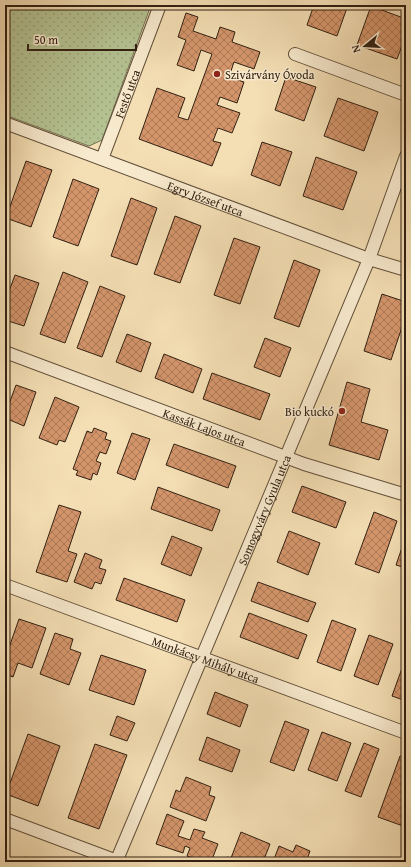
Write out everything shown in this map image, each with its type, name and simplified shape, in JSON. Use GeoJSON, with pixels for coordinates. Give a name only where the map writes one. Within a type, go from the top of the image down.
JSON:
{"type":"FeatureCollection","features":[{"type":"Feature","properties":{"kind":"street","name":"Festő utca"},"geometry":{"type":"LineString","coordinates":[[102,159],[160,5]]}},
{"type":"Feature","properties":{"kind":"street"},"geometry":{"type":"LineString","coordinates":[[295,54],[406,95]]}},
{"type":"Feature","properties":{"kind":"street","name":"Egry József utca"},"geometry":{"type":"LineString","coordinates":[[5,123],[368,259],[406,270]]}},
{"type":"Feature","properties":{"kind":"street","name":"Somogyváry Gyula utca"},"geometry":{"type":"LineString","coordinates":[[118,862],[201,657],[368,259],[406,156]]}},
{"type":"Feature","properties":{"kind":"street","name":"Kassák Lajos utca"},"geometry":{"type":"LineString","coordinates":[[5,352],[304,464],[406,495]]}},
{"type":"Feature","properties":{"kind":"street","name":"Munkácsy Mihály utca"},"geometry":{"type":"LineString","coordinates":[[5,585],[406,733]]}},
{"type":"Feature","properties":{"kind":"street"},"geometry":{"type":"LineString","coordinates":[[5,819],[118,862]]}},
{"type":"Feature","properties":{"kind":"green space"},"geometry":{"type":"Polygon","coordinates":[[[5,5],[151,5],[102,140],[89,146],[5,115],[5,5]]]}},
{"type":"Feature","properties":{"kind":"building"},"geometry":{"type":"Polygon","coordinates":[[[314,5],[348,5],[337,36],[307,25],[314,5]]]}},
{"type":"Feature","properties":{"kind":"building"},"geometry":{"type":"Polygon","coordinates":[[[371,6],[406,19],[406,35],[397,59],[357,45],[371,6]]]}},
{"type":"Feature","properties":{"kind":"building"},"geometry":{"type":"Polygon","coordinates":[[[186,13],[198,17],[193,31],[216,39],[220,27],[235,32],[232,42],[260,52],[254,69],[234,62],[229,77],[244,82],[237,103],[220,97],[217,105],[240,113],[232,133],[218,128],[213,141],[221,143],[212,166],[139,139],[157,88],[185,98],[178,117],[188,120],[212,54],[201,50],[194,71],[177,65],[186,40],[178,37],[186,13]]]}},
{"type":"Feature","properties":{"kind":"building"},"geometry":{"type":"Polygon","coordinates":[[[286,77],[316,87],[304,121],[275,110],[286,77]]]}},
{"type":"Feature","properties":{"kind":"building"},"geometry":{"type":"Polygon","coordinates":[[[338,98],[378,112],[364,151],[324,136],[338,98]]]}},
{"type":"Feature","properties":{"kind":"building"},"geometry":{"type":"Polygon","coordinates":[[[262,142],[292,152],[280,186],[251,175],[262,142]]]}},
{"type":"Feature","properties":{"kind":"building"},"geometry":{"type":"Polygon","coordinates":[[[316,157],[357,172],[343,210],[303,196],[316,157]]]}},
{"type":"Feature","properties":{"kind":"building"},"geometry":{"type":"Polygon","coordinates":[[[26,161],[52,170],[31,227],[6,218],[26,161]]]}},
{"type":"Feature","properties":{"kind":"building"},"geometry":{"type":"Polygon","coordinates":[[[73,179],[99,189],[78,246],[53,237],[73,179]]]}},
{"type":"Feature","properties":{"kind":"building"},"geometry":{"type":"Polygon","coordinates":[[[131,198],[157,208],[137,265],[111,256],[131,198]]]}},
{"type":"Feature","properties":{"kind":"building"},"geometry":{"type":"Polygon","coordinates":[[[175,216],[201,226],[180,283],[154,274],[175,216]]]}},
{"type":"Feature","properties":{"kind":"building"},"geometry":{"type":"Polygon","coordinates":[[[234,238],[260,247],[240,304],[214,295],[234,238]]]}},
{"type":"Feature","properties":{"kind":"building"},"geometry":{"type":"Polygon","coordinates":[[[294,260],[320,270],[299,327],[274,318],[294,260]]]}},
{"type":"Feature","properties":{"kind":"building"},"geometry":{"type":"Polygon","coordinates":[[[63,272],[88,282],[65,343],[40,334],[63,272]]]}},
{"type":"Feature","properties":{"kind":"building"},"geometry":{"type":"Polygon","coordinates":[[[15,275],[39,283],[24,326],[5,320],[5,302],[15,275]]]}},
{"type":"Feature","properties":{"kind":"building"},"geometry":{"type":"Polygon","coordinates":[[[100,286],[125,296],[102,357],[77,348],[100,286]]]}},
{"type":"Feature","properties":{"kind":"building"},"geometry":{"type":"Polygon","coordinates":[[[382,294],[406,302],[406,315],[391,360],[364,351],[382,294]]]}},
{"type":"Feature","properties":{"kind":"building"},"geometry":{"type":"Polygon","coordinates":[[[127,334],[151,343],[141,372],[116,362],[127,334]]]}},
{"type":"Feature","properties":{"kind":"building"},"geometry":{"type":"Polygon","coordinates":[[[265,338],[291,348],[280,377],[254,367],[265,338]]]}},
{"type":"Feature","properties":{"kind":"building"},"geometry":{"type":"Polygon","coordinates":[[[164,354],[202,369],[193,393],[155,378],[164,354]]]}},
{"type":"Feature","properties":{"kind":"building"},"geometry":{"type":"Polygon","coordinates":[[[212,373],[270,394],[260,420],[203,399],[212,373]]]}},
{"type":"Feature","properties":{"kind":"building"},"geometry":{"type":"Polygon","coordinates":[[[347,382],[370,389],[361,422],[388,430],[379,460],[329,445],[347,382]]]}},
{"type":"Feature","properties":{"kind":"building"},"geometry":{"type":"Polygon","coordinates":[[[16,385],[36,392],[24,426],[5,418],[16,385]]]}},
{"type":"Feature","properties":{"kind":"building"},"geometry":{"type":"Polygon","coordinates":[[[55,397],[79,407],[65,442],[59,440],[57,445],[39,438],[55,397]]]}},
{"type":"Feature","properties":{"kind":"building"},"geometry":{"type":"Polygon","coordinates":[[[94,428],[107,433],[105,439],[111,441],[106,454],[100,452],[96,461],[101,463],[97,475],[93,473],[91,480],[76,475],[78,471],[73,469],[87,431],[92,433],[94,428]]]}},
{"type":"Feature","properties":{"kind":"building"},"geometry":{"type":"Polygon","coordinates":[[[132,433],[150,439],[135,480],[117,473],[132,433]]]}},
{"type":"Feature","properties":{"kind":"building"},"geometry":{"type":"Polygon","coordinates":[[[174,444],[236,466],[228,488],[166,465],[174,444]]]}},
{"type":"Feature","properties":{"kind":"building"},"geometry":{"type":"Polygon","coordinates":[[[302,486],[346,502],[336,528],[292,512],[302,486]]]}},
{"type":"Feature","properties":{"kind":"building"},"geometry":{"type":"Polygon","coordinates":[[[158,487],[220,510],[212,531],[151,509],[158,487]]]}},
{"type":"Feature","properties":{"kind":"building"},"geometry":{"type":"Polygon","coordinates":[[[59,505],[81,512],[68,551],[77,554],[67,582],[36,572],[59,505]]]}},
{"type":"Feature","properties":{"kind":"building"},"geometry":{"type":"Polygon","coordinates":[[[374,512],[397,521],[379,573],[355,564],[374,512]]]}},
{"type":"Feature","properties":{"kind":"building"},"geometry":{"type":"Polygon","coordinates":[[[289,531],[320,543],[308,575],[277,562],[289,531]]]}},
{"type":"Feature","properties":{"kind":"building"},"geometry":{"type":"Polygon","coordinates":[[[172,536],[202,548],[191,576],[161,564],[172,536]]]}},
{"type":"Feature","properties":{"kind":"building"},"geometry":{"type":"Polygon","coordinates":[[[406,536],[406,568],[396,565],[406,536]]]}},
{"type":"Feature","properties":{"kind":"building"},"geometry":{"type":"Polygon","coordinates":[[[85,553],[102,560],[99,568],[106,570],[101,584],[95,582],[92,589],[74,582],[85,553]]]}},
{"type":"Feature","properties":{"kind":"building"},"geometry":{"type":"Polygon","coordinates":[[[124,578],[185,600],[177,622],[116,600],[124,578]]]}},
{"type":"Feature","properties":{"kind":"building"},"geometry":{"type":"Polygon","coordinates":[[[258,582],[316,603],[308,622],[251,601],[258,582]]]}},
{"type":"Feature","properties":{"kind":"building"},"geometry":{"type":"Polygon","coordinates":[[[249,613],[307,635],[298,659],[240,637],[249,613]]]}},
{"type":"Feature","properties":{"kind":"building"},"geometry":{"type":"Polygon","coordinates":[[[19,619],[46,628],[32,668],[18,663],[13,677],[5,674],[5,659],[19,619]]]}},
{"type":"Feature","properties":{"kind":"building"},"geometry":{"type":"Polygon","coordinates":[[[332,620],[356,629],[341,671],[317,662],[332,620]]]}},
{"type":"Feature","properties":{"kind":"building"},"geometry":{"type":"Polygon","coordinates":[[[55,633],[73,639],[70,649],[81,653],[69,685],[40,674],[55,633]]]}},
{"type":"Feature","properties":{"kind":"building"},"geometry":{"type":"Polygon","coordinates":[[[369,635],[393,644],[378,685],[354,676],[369,635]]]}},
{"type":"Feature","properties":{"kind":"building"},"geometry":{"type":"Polygon","coordinates":[[[101,655],[146,670],[134,705],[89,690],[101,655]]]}},
{"type":"Feature","properties":{"kind":"building"},"geometry":{"type":"Polygon","coordinates":[[[406,657],[406,701],[392,696],[406,657]]]}},
{"type":"Feature","properties":{"kind":"building"},"geometry":{"type":"Polygon","coordinates":[[[215,692],[248,705],[240,727],[207,714],[215,692]]]}},
{"type":"Feature","properties":{"kind":"building"},"geometry":{"type":"Polygon","coordinates":[[[117,716],[135,723],[127,741],[110,735],[117,716]]]}},
{"type":"Feature","properties":{"kind":"building"},"geometry":{"type":"Polygon","coordinates":[[[285,721],[309,730],[294,771],[270,762],[285,721]]]}},
{"type":"Feature","properties":{"kind":"building"},"geometry":{"type":"Polygon","coordinates":[[[322,732],[351,743],[337,781],[308,770],[322,732]]]}},
{"type":"Feature","properties":{"kind":"building"},"geometry":{"type":"Polygon","coordinates":[[[28,734],[60,746],[38,806],[6,794],[28,734]]]}},
{"type":"Feature","properties":{"kind":"building"},"geometry":{"type":"Polygon","coordinates":[[[207,737],[240,750],[232,772],[199,760],[207,737]]]}},
{"type":"Feature","properties":{"kind":"building"},"geometry":{"type":"Polygon","coordinates":[[[364,743],[379,749],[361,797],[345,791],[364,743]]]}},
{"type":"Feature","properties":{"kind":"building"},"geometry":{"type":"Polygon","coordinates":[[[95,744],[127,755],[99,829],[68,818],[95,744]]]}},
{"type":"Feature","properties":{"kind":"building"},"geometry":{"type":"Polygon","coordinates":[[[400,756],[406,758],[406,818],[403,826],[378,817],[400,756]]]}},
{"type":"Feature","properties":{"kind":"building"},"geometry":{"type":"Polygon","coordinates":[[[186,777],[211,787],[209,795],[215,797],[206,821],[170,807],[176,790],[180,792],[186,777]]]}},
{"type":"Feature","properties":{"kind":"building"},"geometry":{"type":"Polygon","coordinates":[[[167,814],[184,821],[178,836],[190,840],[194,829],[205,832],[202,838],[218,844],[211,862],[204,862],[187,856],[190,848],[185,846],[183,853],[156,844],[167,814]]]}},
{"type":"Feature","properties":{"kind":"building"},"geometry":{"type":"Polygon","coordinates":[[[241,832],[270,844],[263,862],[224,862],[227,857],[231,858],[241,832]]]}},
{"type":"Feature","properties":{"kind":"building"},"geometry":{"type":"Polygon","coordinates":[[[296,845],[310,851],[306,862],[273,862],[279,846],[293,852],[296,845]]]}},
{"type":"Feature","properties":{"kind":"building"},"geometry":{"type":"Polygon","coordinates":[[[25,857],[39,862],[22,862],[25,857]]]}},
{"type":"Feature","properties":{"kind":"place","name":"Szivárvány Óvoda"},"geometry":{"type":"Point","coordinates":[217,74]}},
{"type":"Feature","properties":{"kind":"place","name":"Bio kuckó"},"geometry":{"type":"Point","coordinates":[342,411]}}]}
